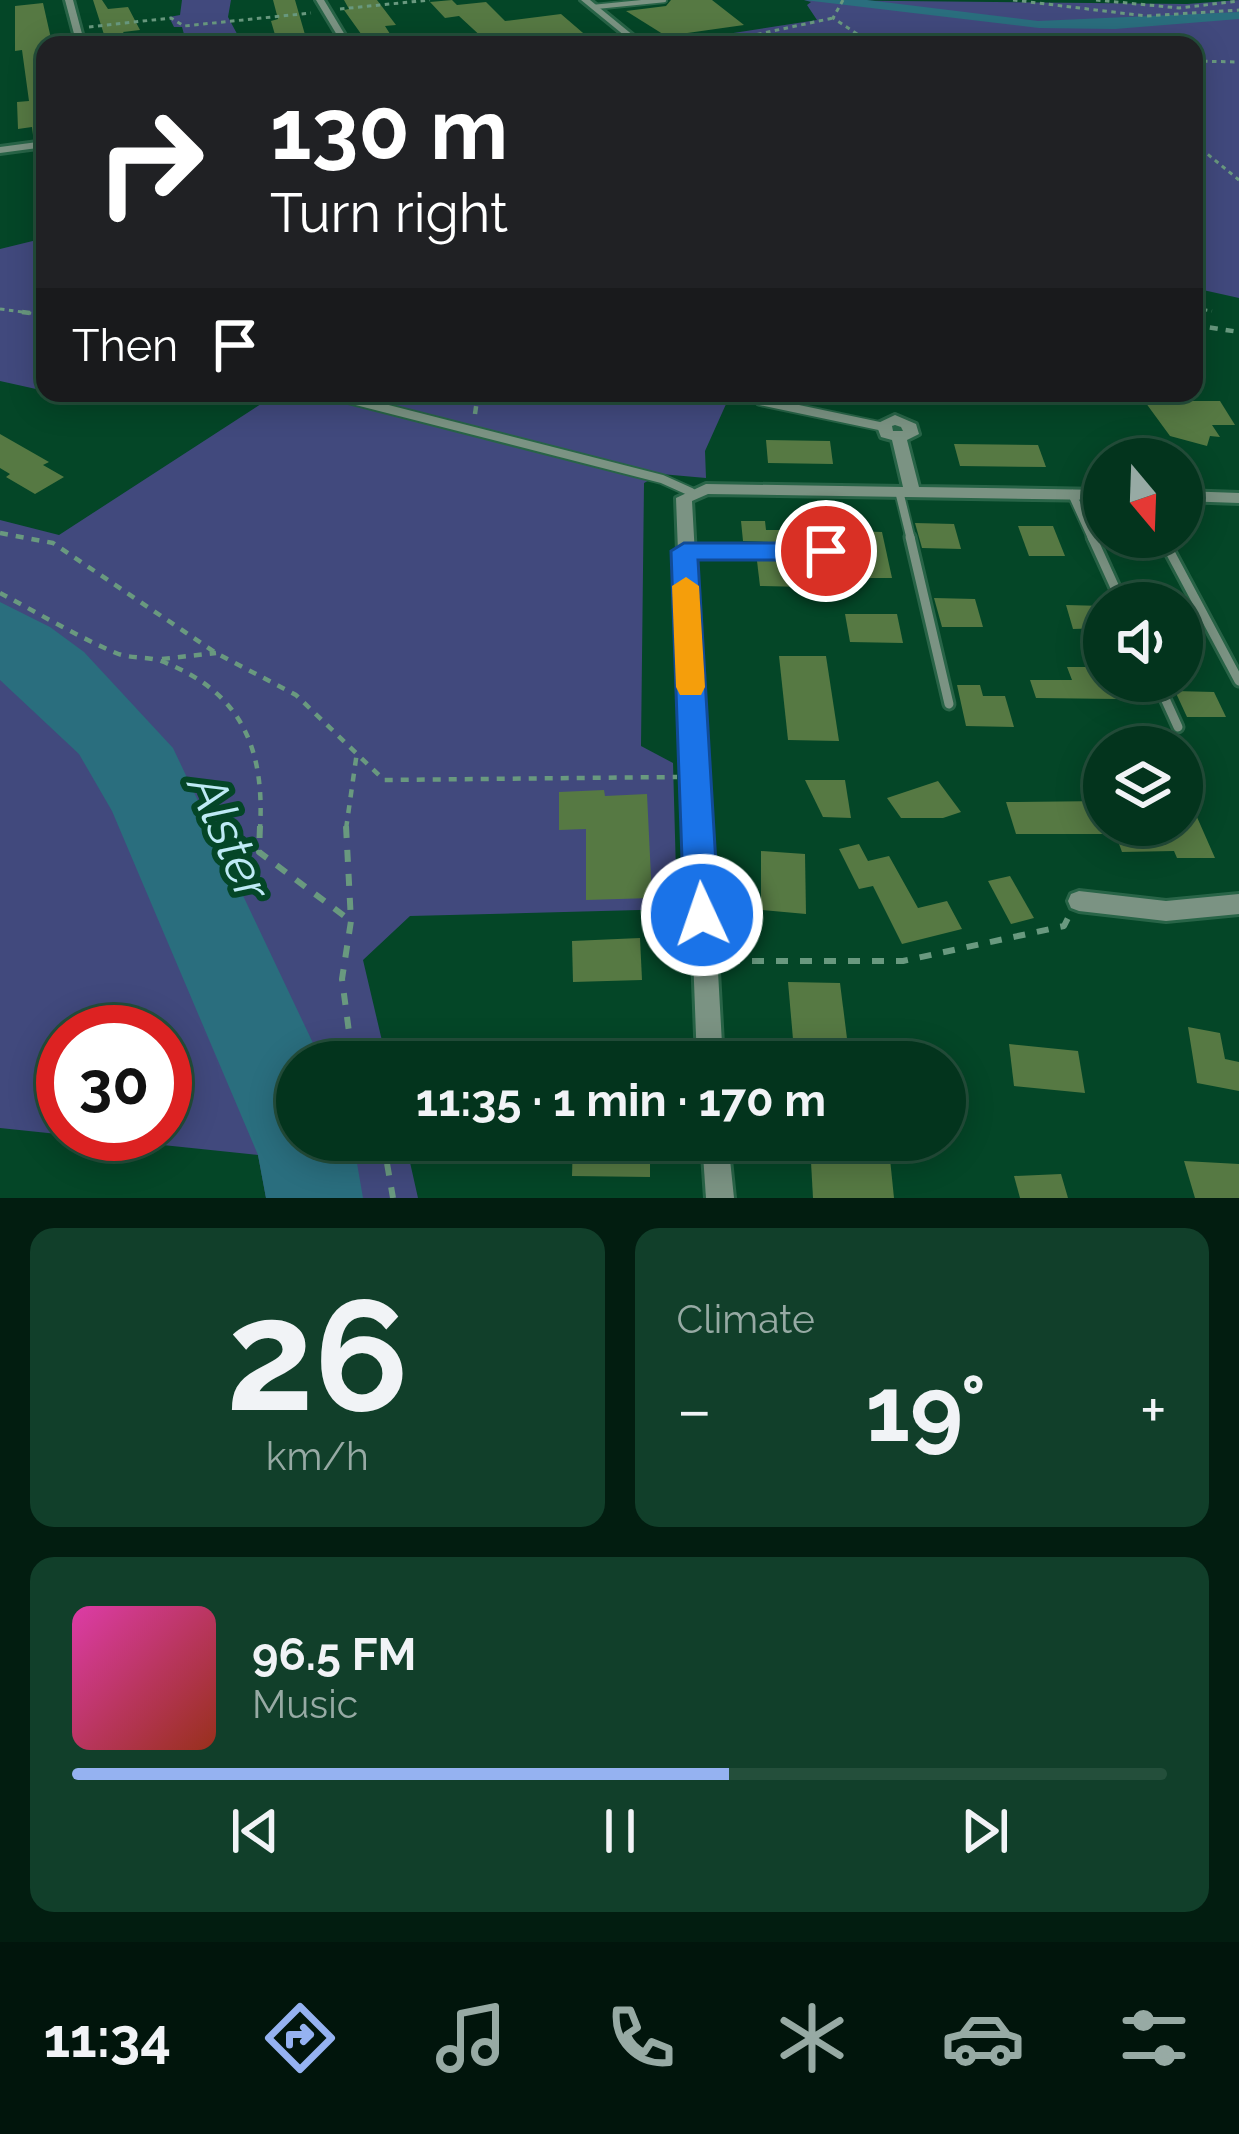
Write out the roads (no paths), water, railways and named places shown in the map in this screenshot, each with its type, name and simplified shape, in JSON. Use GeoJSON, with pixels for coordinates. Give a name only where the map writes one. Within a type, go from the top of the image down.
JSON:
{"type":"FeatureCollection","features":[{"type":"Feature","properties":{"kind":"street"},"geometry":{"type":"LineString","coordinates":[[69,0],[79,36]]}},
{"type":"Feature","properties":{"kind":"street"},"geometry":{"type":"LineString","coordinates":[[584,0],[630,36]]}},
{"type":"Feature","properties":{"kind":"street"},"geometry":{"type":"LineString","coordinates":[[322,6],[341,36]]}},
{"type":"Feature","properties":{"kind":"street"},"geometry":{"type":"LineString","coordinates":[[0,150],[36,145]]}},
{"type":"Feature","properties":{"kind":"street"},"geometry":{"type":"LineString","coordinates":[[892,432],[905,491]]}},
{"type":"Feature","properties":{"kind":"street"},"geometry":{"type":"LineString","coordinates":[[709,1041],[681,504],[691,492],[1083,494]]}},
{"type":"Feature","properties":{"kind":"street"},"geometry":{"type":"LineString","coordinates":[[1203,497],[1239,498]]}},
{"type":"Feature","properties":{"kind":"street"},"geometry":{"type":"LineString","coordinates":[[1079,902],[1166,911],[1239,904]]}},
{"type":"Feature","properties":{"kind":"street"},"geometry":{"type":"LineString","coordinates":[[717,1161],[720,1198]]}},
{"type":"Feature","properties":{"kind":"lane"},"geometry":{"type":"LineString","coordinates":[[594,8],[664,0]]}},
{"type":"Feature","properties":{"kind":"lane"},"geometry":{"type":"LineString","coordinates":[[359,402],[662,479],[691,492]]}},
{"type":"Feature","properties":{"kind":"lane"},"geometry":{"type":"LineString","coordinates":[[764,402],[892,432]]}},
{"type":"Feature","properties":{"kind":"lane"},"geometry":{"type":"LineString","coordinates":[[905,491],[949,704]]}},
{"type":"Feature","properties":{"kind":"lane"},"geometry":{"type":"LineString","coordinates":[[1072,494],[1112,582]]}},
{"type":"Feature","properties":{"kind":"lane"},"geometry":{"type":"LineString","coordinates":[[684,551],[826,551],[834,554],[837,563]]}},
{"type":"Feature","properties":{"kind":"lane"},"geometry":{"type":"LineString","coordinates":[[1173,558],[1239,681]]}},
{"type":"Feature","properties":{"kind":"water label","name":"Alster"},"geometry":{"type":"Point","coordinates":[230,837]}}]}
